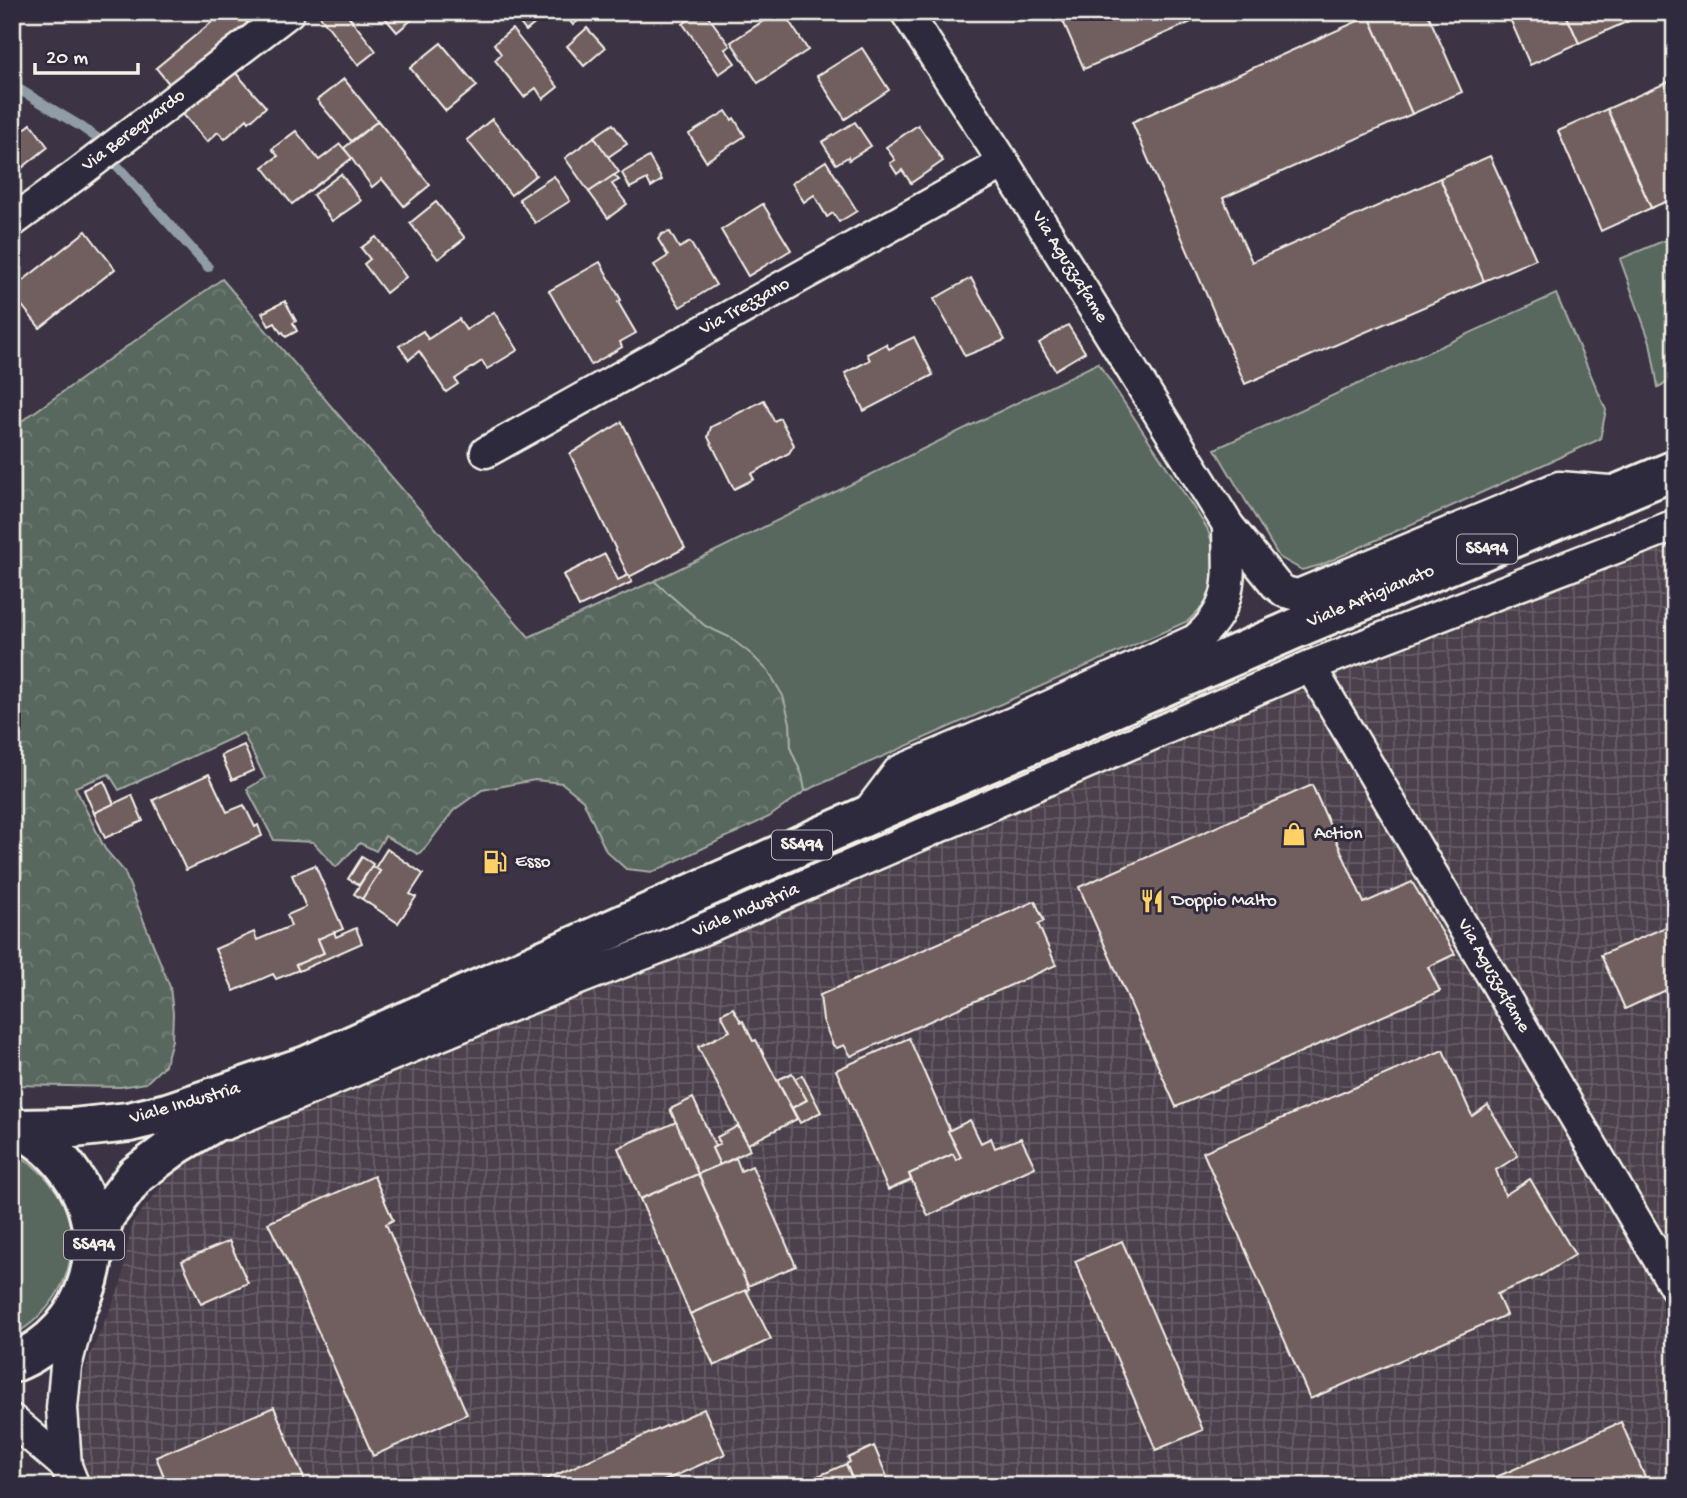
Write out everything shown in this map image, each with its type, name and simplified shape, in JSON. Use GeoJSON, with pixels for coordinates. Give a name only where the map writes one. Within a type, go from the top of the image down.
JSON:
{"type":"FeatureCollection","features":[{"type":"Feature","properties":{"kind":"main road","name":"Viale Artigianato"},"geometry":{"type":"LineString","coordinates":[[1299,627],[1675,470]]}},
{"type":"Feature","properties":{"kind":"main road","name":"Viale Industria"},"geometry":{"type":"LineString","coordinates":[[16,1128],[73,1128],[129,1122],[167,1113],[306,1066],[864,817],[1299,627]]}},
{"type":"Feature","properties":{"kind":"main road","name":"Viale Industria"},"geometry":{"type":"LineString","coordinates":[[94,1250],[105,1216],[136,1175],[176,1145],[306,1066]]}},
{"type":"Feature","properties":{"kind":"main road","name":"Viale Industria"},"geometry":{"type":"LineString","coordinates":[[12,1363],[42,1348],[73,1314],[91,1273],[94,1250],[93,1225],[75,1178],[60,1158],[41,1142],[16,1128]]}},
{"type":"Feature","properties":{"kind":"street","name":"Via Bereguardo"},"geometry":{"type":"LineString","coordinates":[[12,222],[289,12]]}},
{"type":"Feature","properties":{"kind":"street","name":"Via Aguzzafame"},"geometry":{"type":"LineString","coordinates":[[906,12],[1004,163],[1228,525],[1276,585],[1286,592],[1298,595],[1559,487],[1623,492]]}},
{"type":"Feature","properties":{"kind":"street","name":"Via Trezzano"},"geometry":{"type":"LineString","coordinates":[[486,452],[1004,163]]}},
{"type":"Feature","properties":{"kind":"street"},"geometry":{"type":"LineString","coordinates":[[864,817],[899,771],[1195,639],[1210,628],[1221,611],[1227,593],[1228,525]]}},
{"type":"Feature","properties":{"kind":"street","name":"Viale Artigianato"},"geometry":{"type":"LineString","coordinates":[[1310,666],[1675,525]]}},
{"type":"Feature","properties":{"kind":"street","name":"Via Aguzzafame"},"geometry":{"type":"LineString","coordinates":[[1310,666],[1675,1287]]}},
{"type":"Feature","properties":{"kind":"street","name":"Viale Industria"},"geometry":{"type":"LineString","coordinates":[[176,1145],[520,1002],[669,944],[1310,666]]}},
{"type":"Feature","properties":{"kind":"street"},"geometry":{"type":"LineString","coordinates":[[70,1476],[62,1408],[66,1366],[84,1294]]}},
{"type":"Feature","properties":{"kind":"street"},"geometry":{"type":"LineString","coordinates":[[12,1420],[70,1476]]}},
{"type":"Feature","properties":{"kind":"shaded area"},"geometry":{"type":"Polygon","coordinates":[[[1675,538],[1675,1486],[93,1486],[73,1441],[76,1402],[89,1357],[121,1284],[132,1223],[186,1156],[1293,683],[1675,538]]]}},
{"type":"Feature","properties":{"kind":"green space"},"geometry":{"type":"Polygon","coordinates":[[[1675,236],[1675,379],[1658,387],[1650,342],[1620,259],[1675,236]]]}},
{"type":"Feature","properties":{"kind":"green space"},"geometry":{"type":"Polygon","coordinates":[[[222,279],[529,637],[654,581],[705,626],[729,637],[751,654],[769,672],[783,696],[790,723],[791,750],[802,775],[805,791],[769,817],[653,872],[626,869],[606,851],[583,800],[562,783],[535,780],[482,790],[454,810],[418,854],[385,836],[376,851],[360,843],[336,867],[313,842],[274,840],[247,789],[265,778],[243,733],[119,790],[109,774],[75,787],[105,849],[124,871],[170,987],[172,1040],[165,1065],[146,1083],[120,1087],[12,1085],[12,428],[222,279]]]}},
{"type":"Feature","properties":{"kind":"green space"},"geometry":{"type":"Polygon","coordinates":[[[1556,294],[1606,410],[1600,439],[1321,565],[1302,570],[1279,557],[1215,449],[1556,294]]]}},
{"type":"Feature","properties":{"kind":"green space"},"geometry":{"type":"Polygon","coordinates":[[[1098,363],[1207,528],[1214,548],[1215,575],[1208,601],[1188,621],[805,791],[802,775],[791,750],[790,723],[729,637],[705,626],[654,581],[1098,363]]]}},
{"type":"Feature","properties":{"kind":"green space"},"geometry":{"type":"Polygon","coordinates":[[[12,1152],[38,1170],[57,1192],[68,1217],[72,1244],[68,1270],[56,1295],[38,1317],[12,1336],[12,1152]]]}},
{"type":"Feature","properties":{"kind":"building"},"geometry":{"type":"Polygon","coordinates":[[[224,12],[239,12],[249,25],[171,86],[156,68],[224,12]]]}},
{"type":"Feature","properties":{"kind":"building"},"geometry":{"type":"Polygon","coordinates":[[[317,12],[345,12],[376,51],[358,65],[317,12]]]}},
{"type":"Feature","properties":{"kind":"building"},"geometry":{"type":"Polygon","coordinates":[[[380,12],[413,12],[416,16],[397,32],[380,12]]]}},
{"type":"Feature","properties":{"kind":"building"},"geometry":{"type":"Polygon","coordinates":[[[456,12],[479,12],[480,13],[471,20],[456,12]]]}},
{"type":"Feature","properties":{"kind":"building"},"geometry":{"type":"Polygon","coordinates":[[[492,12],[506,12],[497,19],[492,12]]]}},
{"type":"Feature","properties":{"kind":"building"},"geometry":{"type":"Polygon","coordinates":[[[511,12],[531,12],[538,21],[526,31],[511,12]]]}},
{"type":"Feature","properties":{"kind":"building"},"geometry":{"type":"Polygon","coordinates":[[[563,12],[588,12],[573,25],[563,12]]]}},
{"type":"Feature","properties":{"kind":"building"},"geometry":{"type":"Polygon","coordinates":[[[699,12],[705,12],[730,46],[725,49],[735,63],[719,74],[683,24],[699,12]]]}},
{"type":"Feature","properties":{"kind":"building"},"geometry":{"type":"Polygon","coordinates":[[[777,12],[783,12],[808,50],[758,83],[731,42],[777,12]]]}},
{"type":"Feature","properties":{"kind":"building"},"geometry":{"type":"Polygon","coordinates":[[[1059,12],[1214,12],[1084,69],[1059,12]]]}},
{"type":"Feature","properties":{"kind":"building"},"geometry":{"type":"Polygon","coordinates":[[[1377,12],[1427,12],[1462,92],[1412,114],[1369,16],[1377,12]]]}},
{"type":"Feature","properties":{"kind":"building"},"geometry":{"type":"Polygon","coordinates":[[[1507,12],[1565,12],[1579,43],[1530,65],[1507,12]]]}},
{"type":"Feature","properties":{"kind":"building"},"geometry":{"type":"Polygon","coordinates":[[[1565,12],[1649,12],[1579,43],[1565,12]]]}},
{"type":"Feature","properties":{"kind":"building"},"geometry":{"type":"Polygon","coordinates":[[[1369,16],[1412,114],[1223,198],[1252,262],[1440,178],[1484,281],[1245,384],[1132,122],[1369,16]]]}},
{"type":"Feature","properties":{"kind":"building"},"geometry":{"type":"Polygon","coordinates":[[[587,28],[605,48],[584,66],[567,46],[587,28]]]}},
{"type":"Feature","properties":{"kind":"building"},"geometry":{"type":"Polygon","coordinates":[[[512,29],[558,87],[543,99],[536,88],[524,97],[495,60],[501,54],[494,44],[512,29]]]}},
{"type":"Feature","properties":{"kind":"building"},"geometry":{"type":"Polygon","coordinates":[[[441,43],[477,86],[446,111],[410,68],[441,43]]]}},
{"type":"Feature","properties":{"kind":"building"},"geometry":{"type":"Polygon","coordinates":[[[862,48],[889,90],[845,119],[817,76],[862,48]]]}},
{"type":"Feature","properties":{"kind":"building"},"geometry":{"type":"Polygon","coordinates":[[[235,72],[266,107],[249,122],[247,119],[225,139],[218,132],[207,142],[183,114],[235,72]]]}},
{"type":"Feature","properties":{"kind":"building"},"geometry":{"type":"Polygon","coordinates":[[[344,79],[378,121],[351,141],[317,100],[344,79]]]}},
{"type":"Feature","properties":{"kind":"building"},"geometry":{"type":"Polygon","coordinates":[[[1675,79],[1675,198],[1651,208],[1607,109],[1675,79]]]}},
{"type":"Feature","properties":{"kind":"building"},"geometry":{"type":"Polygon","coordinates":[[[1607,109],[1651,208],[1601,231],[1558,131],[1607,109]]]}},
{"type":"Feature","properties":{"kind":"building"},"geometry":{"type":"Polygon","coordinates":[[[726,111],[732,120],[734,118],[745,136],[706,161],[689,134],[726,111]]]}},
{"type":"Feature","properties":{"kind":"building"},"geometry":{"type":"Polygon","coordinates":[[[492,119],[536,175],[511,195],[467,140],[492,119]]]}},
{"type":"Feature","properties":{"kind":"building"},"geometry":{"type":"Polygon","coordinates":[[[12,120],[22,131],[31,124],[48,147],[12,176],[12,120]]]}},
{"type":"Feature","properties":{"kind":"building"},"geometry":{"type":"Polygon","coordinates":[[[378,121],[430,185],[404,206],[382,179],[372,187],[344,148],[378,121]]]}},
{"type":"Feature","properties":{"kind":"building"},"geometry":{"type":"Polygon","coordinates":[[[855,122],[871,146],[849,160],[848,157],[836,164],[822,142],[855,122]]]}},
{"type":"Feature","properties":{"kind":"building"},"geometry":{"type":"Polygon","coordinates":[[[613,124],[627,144],[608,157],[594,137],[613,124]]]}},
{"type":"Feature","properties":{"kind":"building"},"geometry":{"type":"Polygon","coordinates":[[[918,125],[943,161],[911,183],[902,170],[897,174],[890,163],[895,160],[886,147],[918,125]]]}},
{"type":"Feature","properties":{"kind":"building"},"geometry":{"type":"Polygon","coordinates":[[[296,131],[319,160],[340,144],[352,158],[292,204],[263,167],[278,156],[272,149],[296,131]]]}},
{"type":"Feature","properties":{"kind":"building"},"geometry":{"type":"Polygon","coordinates":[[[594,137],[619,172],[589,192],[565,158],[594,137]]]}},
{"type":"Feature","properties":{"kind":"building"},"geometry":{"type":"Polygon","coordinates":[[[1490,156],[1536,259],[1484,281],[1440,178],[1490,156]]]}},
{"type":"Feature","properties":{"kind":"building"},"geometry":{"type":"Polygon","coordinates":[[[649,157],[662,180],[651,187],[647,179],[630,188],[622,173],[649,157]]]}},
{"type":"Feature","properties":{"kind":"building"},"geometry":{"type":"Polygon","coordinates":[[[826,161],[857,211],[839,222],[833,213],[827,217],[814,195],[804,202],[792,183],[826,161]]]}},
{"type":"Feature","properties":{"kind":"building"},"geometry":{"type":"Polygon","coordinates":[[[341,174],[361,201],[332,221],[313,195],[341,174]]]}},
{"type":"Feature","properties":{"kind":"building"},"geometry":{"type":"Polygon","coordinates":[[[614,175],[619,180],[612,184],[627,204],[608,218],[589,192],[614,175]]]}},
{"type":"Feature","properties":{"kind":"building"},"geometry":{"type":"Polygon","coordinates":[[[554,176],[570,201],[535,223],[519,199],[554,176]]]}},
{"type":"Feature","properties":{"kind":"building"},"geometry":{"type":"Polygon","coordinates":[[[436,202],[465,238],[438,259],[410,223],[436,202]]]}},
{"type":"Feature","properties":{"kind":"building"},"geometry":{"type":"Polygon","coordinates":[[[763,204],[791,250],[748,276],[721,230],[763,204]]]}},
{"type":"Feature","properties":{"kind":"building"},"geometry":{"type":"Polygon","coordinates":[[[86,231],[115,269],[40,328],[12,293],[12,289],[86,231]]]}},
{"type":"Feature","properties":{"kind":"building"},"geometry":{"type":"Polygon","coordinates":[[[670,232],[679,248],[690,242],[716,285],[680,307],[654,265],[668,256],[658,239],[662,234],[670,232]]]}},
{"type":"Feature","properties":{"kind":"building"},"geometry":{"type":"Polygon","coordinates":[[[376,237],[406,277],[386,293],[364,264],[370,259],[361,248],[376,237]]]}},
{"type":"Feature","properties":{"kind":"building"},"geometry":{"type":"Polygon","coordinates":[[[600,262],[636,333],[620,342],[622,347],[591,365],[549,291],[600,262]]]}},
{"type":"Feature","properties":{"kind":"building"},"geometry":{"type":"Polygon","coordinates":[[[971,278],[1005,340],[965,356],[934,299],[971,278]]]}},
{"type":"Feature","properties":{"kind":"building"},"geometry":{"type":"Polygon","coordinates":[[[285,301],[296,321],[293,323],[297,331],[286,337],[275,323],[269,326],[262,313],[285,301]]]}},
{"type":"Feature","properties":{"kind":"building"},"geometry":{"type":"Polygon","coordinates":[[[494,312],[518,350],[487,369],[482,361],[455,379],[458,384],[446,392],[419,351],[409,360],[399,346],[423,331],[428,339],[459,319],[466,330],[494,312]]]}},
{"type":"Feature","properties":{"kind":"building"},"geometry":{"type":"Polygon","coordinates":[[[1068,325],[1085,352],[1055,370],[1039,343],[1068,325]]]}},
{"type":"Feature","properties":{"kind":"building"},"geometry":{"type":"Polygon","coordinates":[[[914,337],[933,375],[864,411],[845,373],[870,360],[867,354],[886,344],[889,349],[914,337]]]}},
{"type":"Feature","properties":{"kind":"building"},"geometry":{"type":"Polygon","coordinates":[[[764,400],[774,421],[780,418],[794,445],[789,453],[751,474],[754,479],[734,489],[708,437],[711,427],[764,400]]]}},
{"type":"Feature","properties":{"kind":"building"},"geometry":{"type":"Polygon","coordinates":[[[622,422],[685,548],[629,577],[570,454],[622,422]]]}},
{"type":"Feature","properties":{"kind":"building"},"geometry":{"type":"Polygon","coordinates":[[[605,554],[618,580],[628,575],[632,582],[579,607],[563,575],[605,554]]]}},
{"type":"Feature","properties":{"kind":"building"},"geometry":{"type":"Polygon","coordinates":[[[244,745],[254,770],[232,780],[221,755],[244,745]]]}},
{"type":"Feature","properties":{"kind":"building"},"geometry":{"type":"Polygon","coordinates":[[[209,774],[227,812],[244,805],[262,836],[186,870],[153,800],[209,774]]]}},
{"type":"Feature","properties":{"kind":"building"},"geometry":{"type":"Polygon","coordinates":[[[104,781],[114,804],[94,813],[84,790],[104,781]]]}},
{"type":"Feature","properties":{"kind":"building"},"geometry":{"type":"Polygon","coordinates":[[[1312,785],[1364,903],[1412,882],[1455,954],[1428,967],[1440,991],[1176,1107],[1079,887],[1312,785]]]}},
{"type":"Feature","properties":{"kind":"building"},"geometry":{"type":"Polygon","coordinates":[[[132,795],[143,821],[105,838],[94,813],[132,795]]]}},
{"type":"Feature","properties":{"kind":"building"},"geometry":{"type":"Polygon","coordinates":[[[387,849],[423,874],[410,894],[416,897],[398,923],[362,899],[380,871],[375,868],[387,849]]]}},
{"type":"Feature","properties":{"kind":"building"},"geometry":{"type":"Polygon","coordinates":[[[362,857],[373,864],[359,885],[348,879],[362,857]]]}},
{"type":"Feature","properties":{"kind":"building"},"geometry":{"type":"Polygon","coordinates":[[[315,865],[343,929],[318,939],[324,953],[296,965],[299,970],[276,979],[273,974],[234,991],[215,949],[254,932],[257,940],[291,926],[287,915],[306,907],[292,875],[315,865]]]}},
{"type":"Feature","properties":{"kind":"building"},"geometry":{"type":"Polygon","coordinates":[[[372,866],[380,871],[362,899],[354,894],[372,866]]]}},
{"type":"Feature","properties":{"kind":"building"},"geometry":{"type":"Polygon","coordinates":[[[1035,901],[1044,921],[1038,924],[1056,965],[851,1056],[844,1045],[837,1048],[833,1045],[823,1020],[820,995],[1035,901]]]}},
{"type":"Feature","properties":{"kind":"building"},"geometry":{"type":"Polygon","coordinates":[[[1675,923],[1675,986],[1625,1009],[1601,955],[1675,923]]]}},
{"type":"Feature","properties":{"kind":"building"},"geometry":{"type":"Polygon","coordinates":[[[356,928],[362,943],[299,971],[296,965],[324,953],[318,939],[334,932],[336,937],[356,928]]]}},
{"type":"Feature","properties":{"kind":"building"},"geometry":{"type":"Polygon","coordinates":[[[733,1008],[753,1041],[756,1040],[797,1119],[748,1144],[698,1047],[730,1031],[721,1014],[733,1008]]]}},
{"type":"Feature","properties":{"kind":"building"},"geometry":{"type":"Polygon","coordinates":[[[909,1038],[961,1157],[956,1160],[953,1154],[909,1174],[911,1180],[888,1190],[836,1070],[909,1038]]]}},
{"type":"Feature","properties":{"kind":"building"},"geometry":{"type":"Polygon","coordinates":[[[1443,1050],[1472,1116],[1488,1105],[1518,1156],[1496,1170],[1505,1195],[1530,1179],[1575,1255],[1540,1276],[1497,1294],[1506,1315],[1310,1399],[1203,1152],[1443,1050]]]}},
{"type":"Feature","properties":{"kind":"building"},"geometry":{"type":"Polygon","coordinates":[[[792,1073],[807,1100],[792,1108],[777,1080],[792,1073]]]}},
{"type":"Feature","properties":{"kind":"building"},"geometry":{"type":"Polygon","coordinates":[[[802,1075],[821,1112],[800,1123],[792,1108],[807,1100],[795,1079],[802,1075]]]}},
{"type":"Feature","properties":{"kind":"building"},"geometry":{"type":"Polygon","coordinates":[[[693,1098],[715,1146],[712,1148],[720,1165],[698,1174],[670,1109],[693,1098]]]}},
{"type":"Feature","properties":{"kind":"building"},"geometry":{"type":"Polygon","coordinates":[[[970,1120],[981,1143],[991,1138],[995,1148],[1021,1138],[1035,1167],[928,1216],[909,1174],[953,1154],[956,1160],[961,1157],[948,1131],[970,1120]]]}},
{"type":"Feature","properties":{"kind":"building"},"geometry":{"type":"Polygon","coordinates":[[[676,1122],[698,1174],[640,1199],[618,1148],[676,1122]]]}},
{"type":"Feature","properties":{"kind":"building"},"geometry":{"type":"Polygon","coordinates":[[[738,1126],[750,1150],[720,1165],[712,1148],[720,1144],[717,1137],[738,1126]]]}},
{"type":"Feature","properties":{"kind":"building"},"geometry":{"type":"Polygon","coordinates":[[[736,1158],[741,1171],[752,1166],[796,1266],[748,1286],[698,1174],[736,1158]]]}},
{"type":"Feature","properties":{"kind":"building"},"geometry":{"type":"Polygon","coordinates":[[[698,1174],[749,1289],[690,1314],[640,1199],[698,1174]]]}},
{"type":"Feature","properties":{"kind":"building"},"geometry":{"type":"Polygon","coordinates":[[[374,1176],[393,1220],[386,1224],[467,1414],[373,1456],[268,1223],[374,1176]]]}},
{"type":"Feature","properties":{"kind":"building"},"geometry":{"type":"Polygon","coordinates":[[[229,1241],[248,1283],[201,1304],[182,1261],[229,1241]]]}},
{"type":"Feature","properties":{"kind":"building"},"geometry":{"type":"Polygon","coordinates":[[[1122,1241],[1203,1430],[1156,1450],[1075,1261],[1122,1241]]]}},
{"type":"Feature","properties":{"kind":"building"},"geometry":{"type":"Polygon","coordinates":[[[746,1290],[771,1339],[714,1366],[690,1314],[746,1290]]]}},
{"type":"Feature","properties":{"kind":"building"},"geometry":{"type":"Polygon","coordinates":[[[274,1407],[307,1486],[168,1486],[156,1457],[274,1407]]]}},
{"type":"Feature","properties":{"kind":"building"},"geometry":{"type":"Polygon","coordinates":[[[704,1409],[725,1454],[652,1486],[531,1486],[704,1409]]]}},
{"type":"Feature","properties":{"kind":"building"},"geometry":{"type":"Polygon","coordinates":[[[1621,1422],[1649,1486],[1476,1486],[1621,1422]]]}},
{"type":"Feature","properties":{"kind":"building"},"geometry":{"type":"Polygon","coordinates":[[[874,1446],[891,1486],[855,1486],[846,1464],[850,1462],[848,1458],[874,1446]]]}},
{"type":"Feature","properties":{"kind":"building"},"geometry":{"type":"Polygon","coordinates":[[[846,1464],[855,1486],[795,1486],[846,1464]]]}},
{"type":"Feature","properties":{"kind":"waterway"},"geometry":{"type":"LineString","coordinates":[[12,85],[100,140]]}},
{"type":"Feature","properties":{"kind":"waterway"},"geometry":{"type":"LineString","coordinates":[[112,160],[208,267]]}},
{"type":"Feature","properties":{"kind":"place","name":"Action"},"geometry":{"type":"Point","coordinates":[1294,834]}},
{"type":"Feature","properties":{"kind":"place","name":"Esso"},"geometry":{"type":"Point","coordinates":[495,862]}},
{"type":"Feature","properties":{"kind":"place","name":"Doppio Malto"},"geometry":{"type":"Point","coordinates":[1152,901]}}]}
